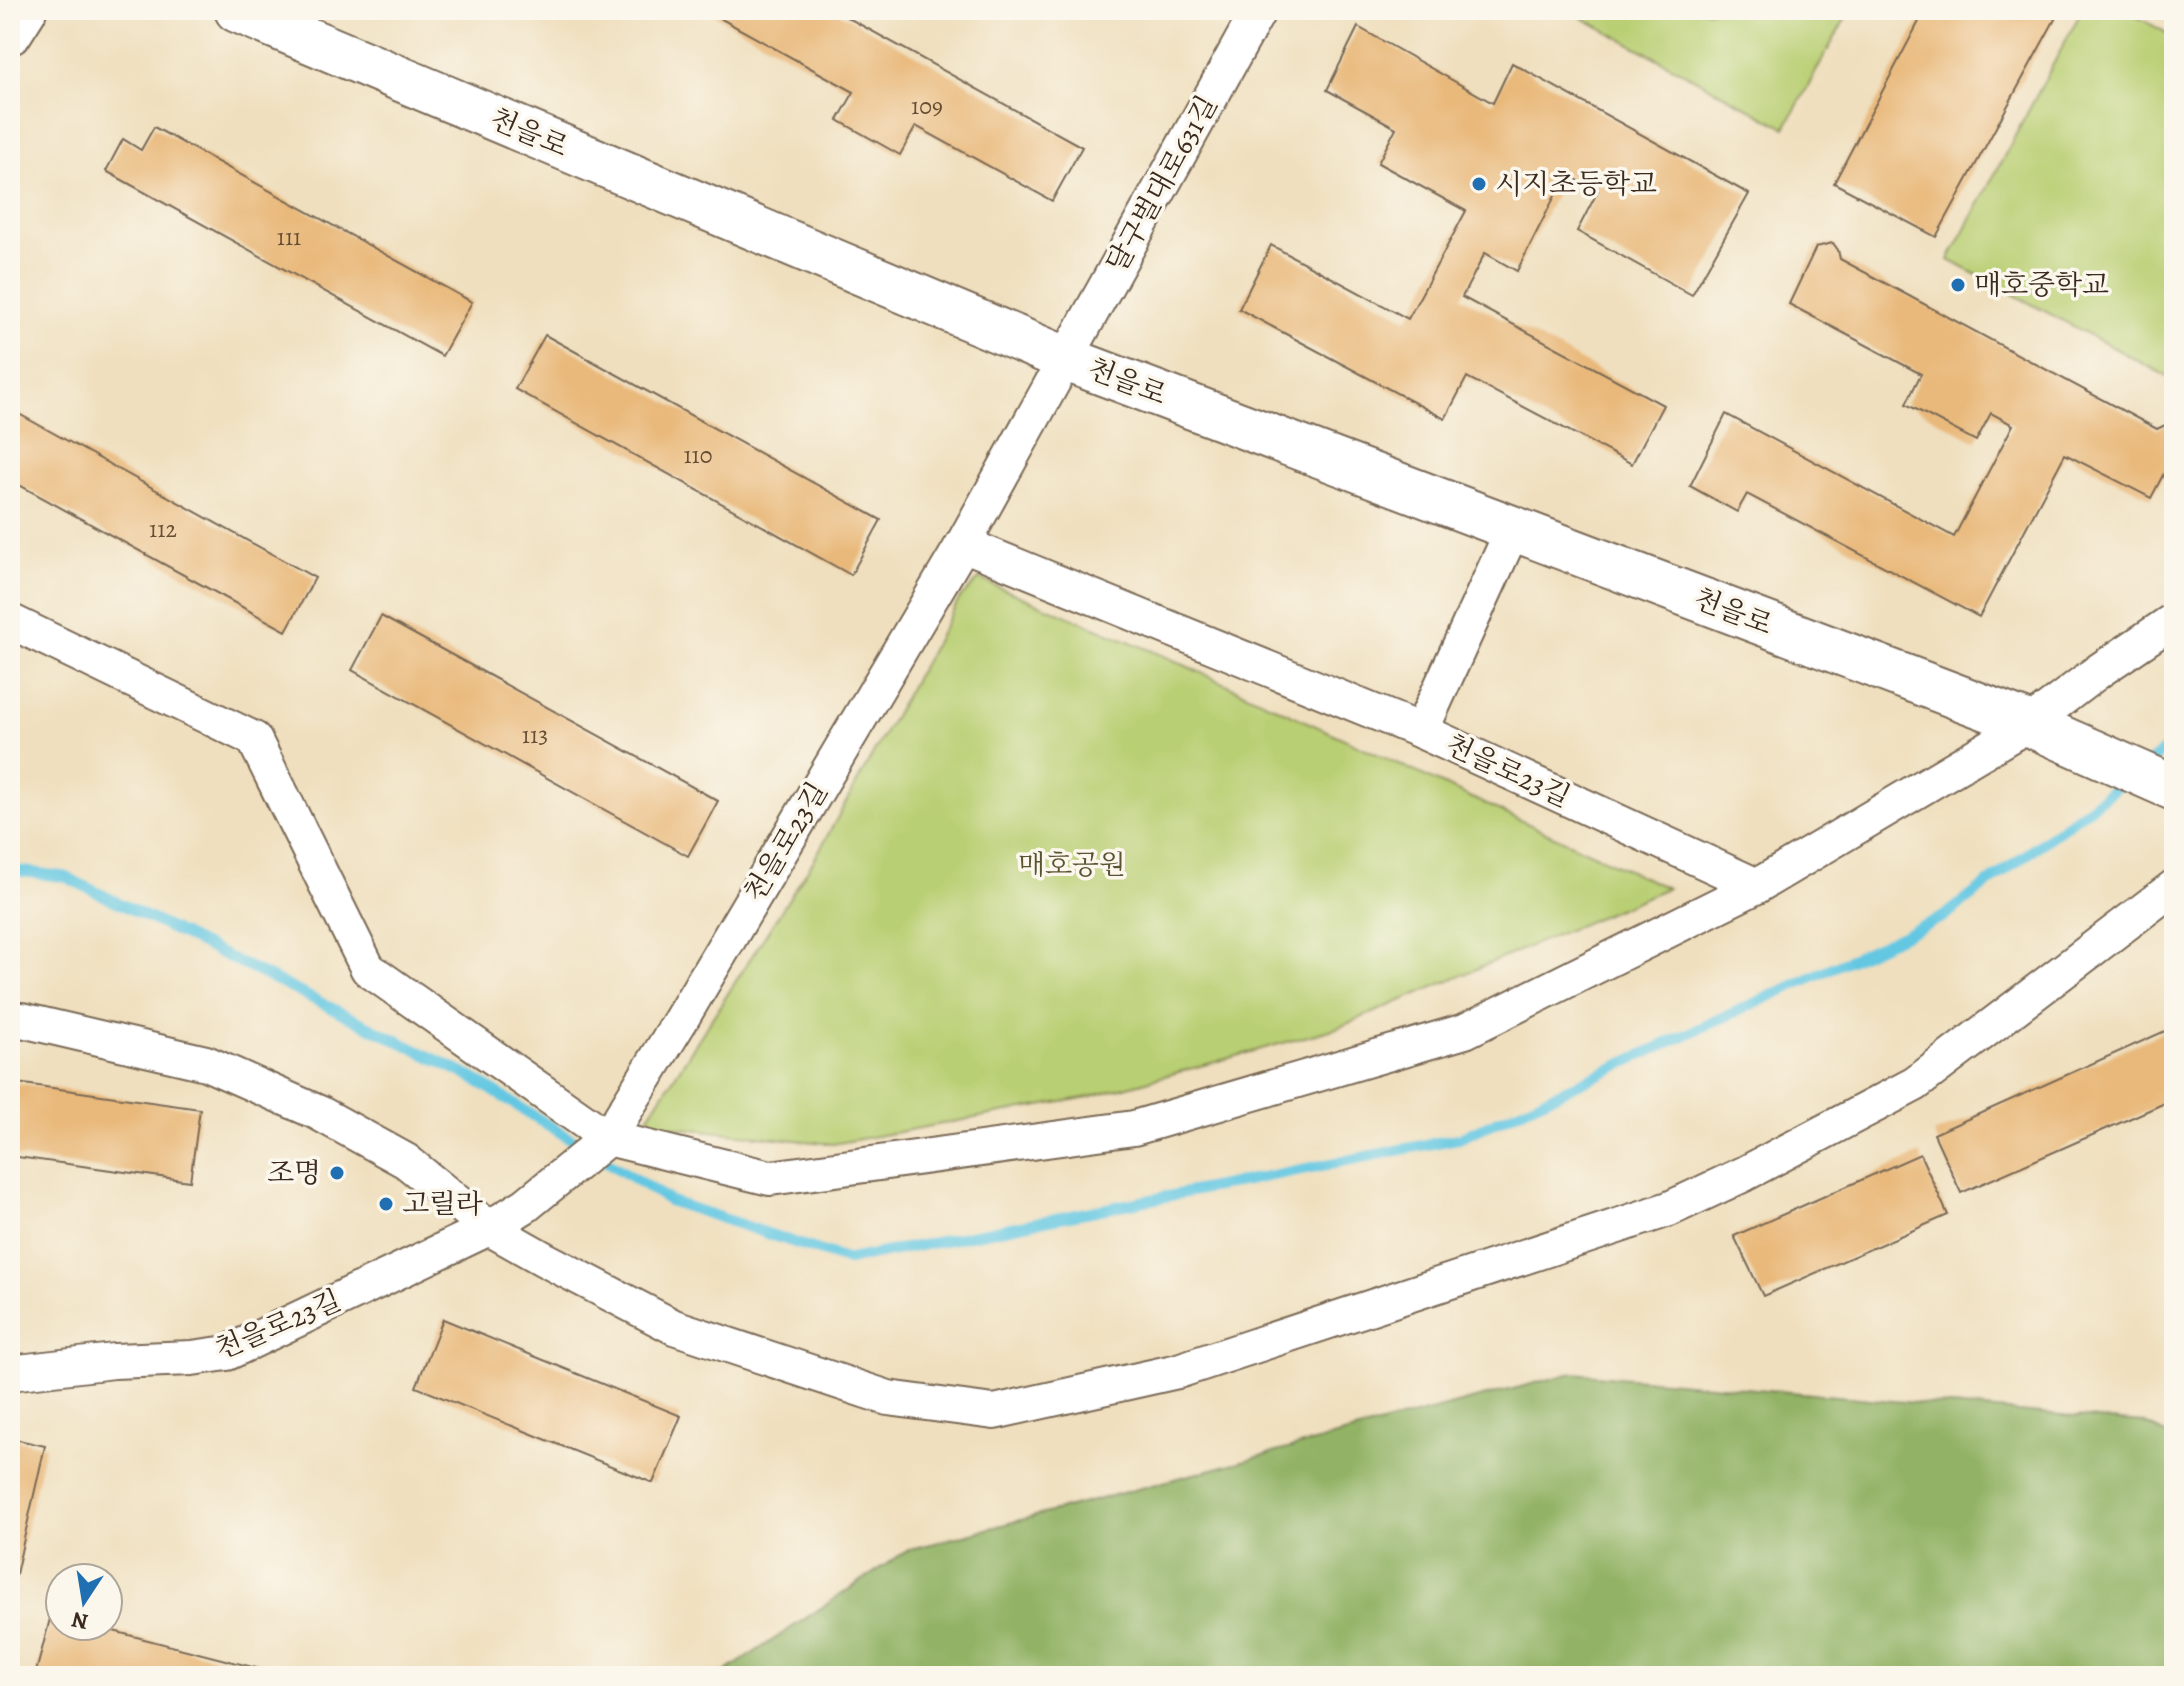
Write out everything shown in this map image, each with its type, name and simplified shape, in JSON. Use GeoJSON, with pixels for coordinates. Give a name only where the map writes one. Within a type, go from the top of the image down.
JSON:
{"type":"FeatureCollection","features":[{"type":"Feature","properties":{"kind":"street"},"geometry":{"type":"LineString","coordinates":[[10,32],[24,10]]}},
{"type":"Feature","properties":{"kind":"street","name":"천을로"},"geometry":{"type":"LineString","coordinates":[[237,10],[1066,359],[2029,724],[2174,788]]}},
{"type":"Feature","properties":{"kind":"street","name":"달구벌대로631길"},"geometry":{"type":"LineString","coordinates":[[1066,359],[1259,10]]}},
{"type":"Feature","properties":{"kind":"street","name":"천을로23길"},"geometry":{"type":"LineString","coordinates":[[10,1373],[114,1361],[192,1358],[227,1353],[489,1228],[526,1205],[608,1138],[963,544],[1066,359]]}},
{"type":"Feature","properties":{"kind":"street"},"geometry":{"type":"LineString","coordinates":[[1421,731],[1513,529]]}},
{"type":"Feature","properties":{"kind":"street","name":"천을로23길"},"geometry":{"type":"LineString","coordinates":[[963,544],[1421,731],[1757,886]]}},
{"type":"Feature","properties":{"kind":"street"},"geometry":{"type":"LineString","coordinates":[[10,621],[254,739],[368,969],[608,1138],[770,1178],[1134,1128],[1465,1031],[1757,886],[2029,724],[2100,670],[2174,620]]}},
{"type":"Feature","properties":{"kind":"street"},"geometry":{"type":"LineString","coordinates":[[10,1021],[22,1020],[206,1063],[319,1113],[406,1161],[489,1228],[674,1327],[888,1398],[994,1412],[1178,1371],[1669,1209],[1744,1174],[1915,1084],[2174,887]]}},
{"type":"Feature","properties":{"kind":"green space"},"geometry":{"type":"Polygon","coordinates":[[[1568,10],[1850,10],[1785,128],[1568,10]]]}},
{"type":"Feature","properties":{"kind":"green space"},"geometry":{"type":"Polygon","coordinates":[[[2082,10],[2125,10],[2174,37],[2174,380],[1949,260],[2082,10]]]}},
{"type":"Feature","properties":{"kind":"green space","name":"매호공원"},"geometry":{"type":"Polygon","coordinates":[[[979,579],[1169,658],[1667,888],[1337,1028],[1089,1097],[833,1144],[644,1124],[815,858],[960,598],[979,579]]]}},
{"type":"Feature","properties":{"kind":"green space"},"geometry":{"type":"Polygon","coordinates":[[[1573,1373],[2143,1423],[2174,1438],[2174,1676],[719,1676],[908,1550],[1573,1373]]]}},
{"type":"Feature","properties":{"kind":"building"},"geometry":{"type":"Polygon","coordinates":[[[719,10],[834,10],[1082,147],[1052,201],[916,126],[900,155],[838,120],[854,92],[716,16],[719,10]]]}},
{"type":"Feature","properties":{"kind":"building"},"geometry":{"type":"Polygon","coordinates":[[[1925,10],[2060,10],[1936,237],[1834,183],[1925,10]]]}},
{"type":"Feature","properties":{"kind":"building"},"geometry":{"type":"Polygon","coordinates":[[[1358,27],[1493,103],[1512,63],[1749,194],[1692,295],[1577,231],[1598,191],[1566,174],[1517,271],[1485,253],[1462,297],[1663,405],[1632,464],[1467,377],[1445,419],[1239,309],[1271,245],[1408,319],[1466,211],[1378,163],[1396,128],[1327,90],[1358,27]]]}},
{"type":"Feature","properties":{"kind":"building"},"geometry":{"type":"Polygon","coordinates":[[[154,127],[472,302],[442,356],[106,171],[123,139],[141,150],[154,127]]]}},
{"type":"Feature","properties":{"kind":"building"},"geometry":{"type":"Polygon","coordinates":[[[1833,243],[1840,259],[2157,429],[2174,425],[2174,454],[2151,498],[2065,454],[1979,617],[1747,494],[1737,512],[1690,486],[1726,414],[1954,537],[2013,425],[1991,413],[1976,441],[1906,404],[1921,374],[1789,304],[1816,247],[1833,243]]]}},
{"type":"Feature","properties":{"kind":"building"},"geometry":{"type":"Polygon","coordinates":[[[545,335],[881,520],[851,575],[515,389],[545,335]]]}},
{"type":"Feature","properties":{"kind":"building"},"geometry":{"type":"Polygon","coordinates":[[[10,409],[315,578],[286,631],[10,480],[10,409]]]}},
{"type":"Feature","properties":{"kind":"building"},"geometry":{"type":"Polygon","coordinates":[[[381,616],[718,801],[688,856],[352,670],[381,616]]]}},
{"type":"Feature","properties":{"kind":"building"},"geometry":{"type":"Polygon","coordinates":[[[2174,1027],[2174,1099],[1961,1193],[1934,1134],[2174,1027]]]}},
{"type":"Feature","properties":{"kind":"building"},"geometry":{"type":"Polygon","coordinates":[[[10,1082],[200,1109],[190,1181],[10,1156],[10,1082]]]}},
{"type":"Feature","properties":{"kind":"building"},"geometry":{"type":"Polygon","coordinates":[[[1920,1154],[1948,1215],[1763,1296],[1734,1236],[1920,1154]]]}},
{"type":"Feature","properties":{"kind":"building"},"geometry":{"type":"Polygon","coordinates":[[[443,1319],[681,1416],[653,1483],[416,1387],[443,1319]]]}},
{"type":"Feature","properties":{"kind":"building"},"geometry":{"type":"Polygon","coordinates":[[[10,1438],[45,1446],[11,1596],[10,1596],[10,1438]]]}},
{"type":"Feature","properties":{"kind":"building"},"geometry":{"type":"Polygon","coordinates":[[[124,1634],[287,1676],[35,1676],[44,1642],[124,1642],[124,1634]]]}},
{"type":"Feature","properties":{"kind":"waterway"},"geometry":{"type":"LineString","coordinates":[[2146,765],[2174,743]]}},
{"type":"Feature","properties":{"kind":"waterway"},"geometry":{"type":"LineString","coordinates":[[10,870],[66,877],[471,1077],[670,1201],[847,1260],[1460,1138],[1943,917],[2126,780]]}},
{"type":"Feature","properties":{"kind":"place","name":"시지초등학교"},"geometry":{"type":"Point","coordinates":[1479,184]}},
{"type":"Feature","properties":{"kind":"place","name":"매호중학교"},"geometry":{"type":"Point","coordinates":[1958,285]}},
{"type":"Feature","properties":{"kind":"place","name":"조명"},"geometry":{"type":"Point","coordinates":[337,1173]}},
{"type":"Feature","properties":{"kind":"place","name":"고릴라"},"geometry":{"type":"Point","coordinates":[386,1204]}}]}
